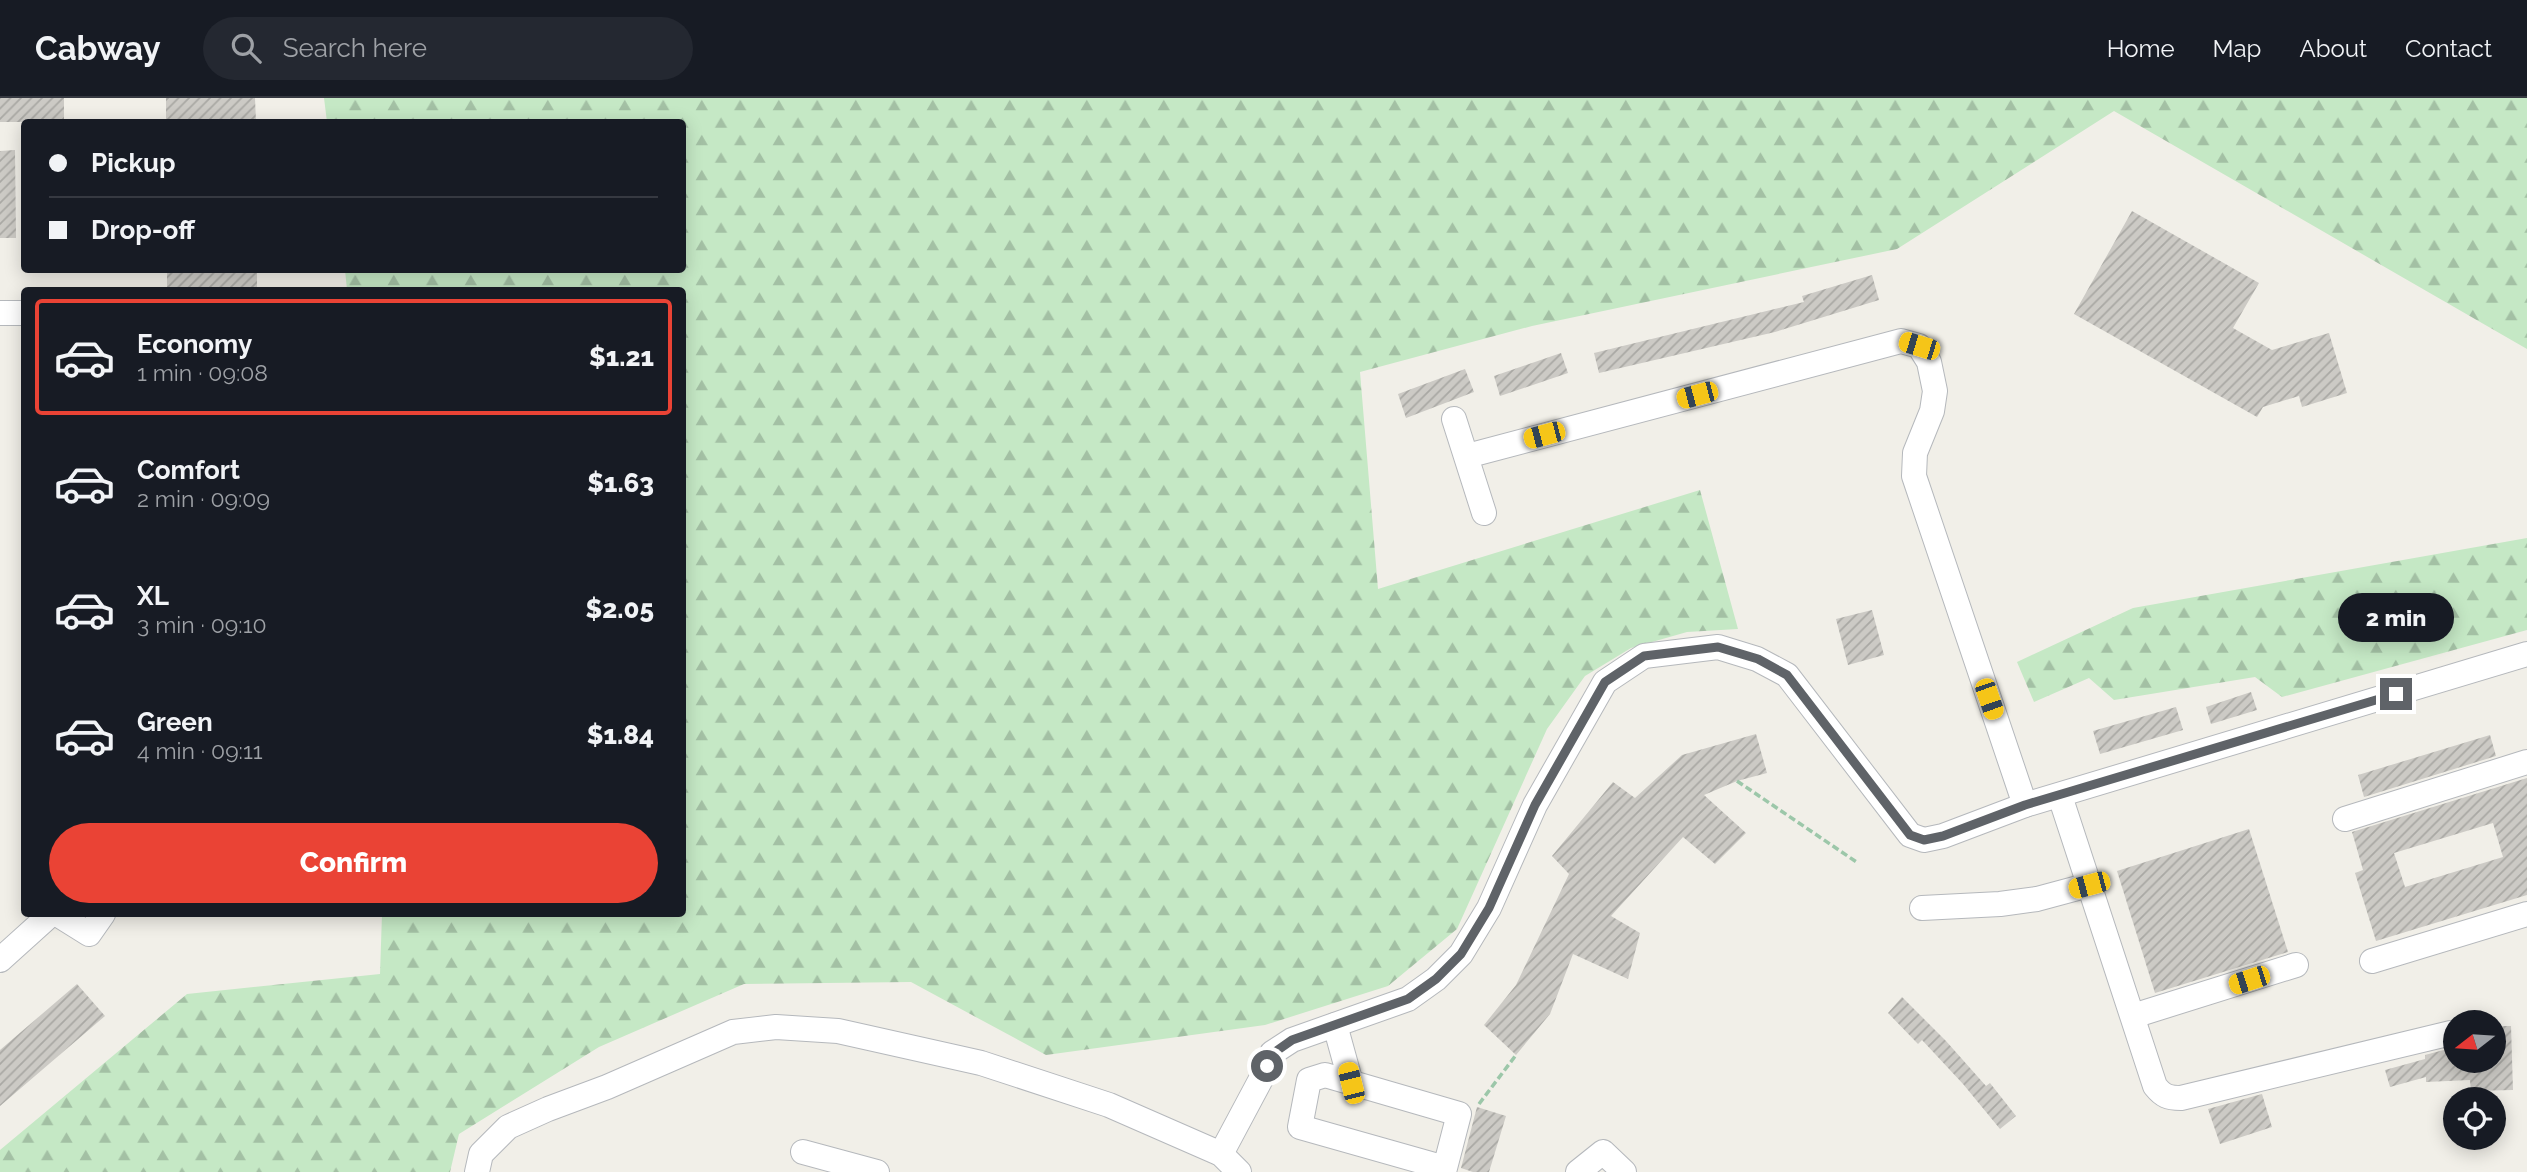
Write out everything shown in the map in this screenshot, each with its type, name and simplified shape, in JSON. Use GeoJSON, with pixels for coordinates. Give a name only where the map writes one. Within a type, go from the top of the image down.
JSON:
{"type":"FeatureCollection","features":[{"type":"Feature","properties":{"kind":"street"},"geometry":{"type":"LineString","coordinates":[[0,313],[21,313]]}},
{"type":"Feature","properties":{"kind":"street"},"geometry":{"type":"LineString","coordinates":[[1467,456],[1901,341],[1919,346],[1929,362],[1935,391],[1931,411],[1915,453],[1914,476],[2025,805]]}},
{"type":"Feature","properties":{"kind":"street"},"geometry":{"type":"LineString","coordinates":[[1454,419],[1484,513]]}},
{"type":"Feature","properties":{"kind":"street"},"geometry":{"type":"LineString","coordinates":[[1221,1154],[1272,1054],[1292,1040],[1408,999],[1436,979],[1461,954],[1489,908],[1535,805],[1605,682],[1644,656],[1718,647],[1758,659],[1787,675],[1910,835],[1924,840],[1943,836],[2025,805],[2527,654]]}},
{"type":"Feature","properties":{"kind":"street"},"geometry":{"type":"LineString","coordinates":[[2345,819],[2527,762]]}},
{"type":"Feature","properties":{"kind":"street"},"geometry":{"type":"LineString","coordinates":[[2060,796],[2155,1086],[2162,1095],[2181,1098],[2443,1035]]}},
{"type":"Feature","properties":{"kind":"street"},"geometry":{"type":"LineString","coordinates":[[1923,908],[2037,899],[2089,885]]}},
{"type":"Feature","properties":{"kind":"street"},"geometry":{"type":"LineString","coordinates":[[2372,961],[2527,914]]}},
{"type":"Feature","properties":{"kind":"street"},"geometry":{"type":"LineString","coordinates":[[0,960],[50,917]]}},
{"type":"Feature","properties":{"kind":"street"},"geometry":{"type":"LineString","coordinates":[[59,917],[89,934],[101,917]]}},
{"type":"Feature","properties":{"kind":"street"},"geometry":{"type":"LineString","coordinates":[[2133,1016],[2296,965]]}},
{"type":"Feature","properties":{"kind":"street"},"geometry":{"type":"LineString","coordinates":[[1335,1025],[1351,1083]]}},
{"type":"Feature","properties":{"kind":"street"},"geometry":{"type":"LineString","coordinates":[[477,1172],[481,1154],[508,1127],[733,1032],[776,1027],[838,1031],[981,1063],[1109,1105],[1221,1154],[1239,1172]]}},
{"type":"Feature","properties":{"kind":"street"},"geometry":{"type":"LineString","coordinates":[[1325,1075],[1351,1083],[1460,1114],[1445,1168],[1300,1127],[1308,1080],[1325,1075]]}},
{"type":"Feature","properties":{"kind":"street"},"geometry":{"type":"LineString","coordinates":[[803,1152],[877,1172]]}},
{"type":"Feature","properties":{"kind":"street"},"geometry":{"type":"LineString","coordinates":[[1578,1172],[1603,1152],[1625,1172]]}},
{"type":"Feature","properties":{"kind":"path"},"geometry":{"type":"LineString","coordinates":[[1737,781],[1858,863]]}},
{"type":"Feature","properties":{"kind":"path"},"geometry":{"type":"LineString","coordinates":[[1477,1107],[1516,1055]]}},
{"type":"Feature","properties":{"kind":"green space"},"geometry":{"type":"Polygon","coordinates":[[[324,98],[2527,98],[2527,349],[2114,111],[1897,249],[1532,326],[1360,372],[1378,589],[1700,490],[1738,629],[1687,632],[1631,648],[1585,676],[1547,729],[1457,929],[1388,986],[1265,1025],[1046,1055],[911,982],[744,984],[599,1047],[459,1134],[450,1172],[0,1172],[0,1150],[187,994],[380,974],[382,917],[686,917],[686,287],[347,287],[345,273],[686,273],[686,119],[327,119],[324,98]]]}},
{"type":"Feature","properties":{"kind":"green space"},"geometry":{"type":"Polygon","coordinates":[[[2527,538],[2527,630],[2282,697],[2255,677],[2114,700],[2089,678],[2034,702],[2017,662],[2133,608],[2527,538]]]}},
{"type":"Feature","properties":{"kind":"building"},"geometry":{"type":"Polygon","coordinates":[[[0,98],[64,98],[64,119],[0,122],[0,98]]]}},
{"type":"Feature","properties":{"kind":"building"},"geometry":{"type":"Polygon","coordinates":[[[166,98],[255,98],[256,119],[166,119],[166,98]]]}},
{"type":"Feature","properties":{"kind":"building"},"geometry":{"type":"Polygon","coordinates":[[[15,150],[16,238],[0,238],[0,151],[15,150]]]}},
{"type":"Feature","properties":{"kind":"building"},"geometry":{"type":"Polygon","coordinates":[[[2132,211],[2259,283],[2233,328],[2272,350],[2329,333],[2347,393],[2302,407],[2299,396],[2263,407],[2257,417],[2074,314],[2132,211]]]}},
{"type":"Feature","properties":{"kind":"building"},"geometry":{"type":"Polygon","coordinates":[[[167,273],[257,273],[257,287],[167,287],[167,273]]]}},
{"type":"Feature","properties":{"kind":"building"},"geometry":{"type":"Polygon","coordinates":[[[1872,275],[1879,300],[1775,332],[1599,373],[1594,353],[1804,302],[1802,296],[1872,275]]]}},
{"type":"Feature","properties":{"kind":"building"},"geometry":{"type":"Polygon","coordinates":[[[1561,353],[1568,373],[1500,396],[1494,376],[1561,353]]]}},
{"type":"Feature","properties":{"kind":"building"},"geometry":{"type":"Polygon","coordinates":[[[1465,369],[1474,392],[1406,418],[1398,394],[1465,369]]]}},
{"type":"Feature","properties":{"kind":"building"},"geometry":{"type":"Polygon","coordinates":[[[1872,610],[1884,655],[1848,665],[1836,619],[1872,610]]]}},
{"type":"Feature","properties":{"kind":"building"},"geometry":{"type":"Polygon","coordinates":[[[2251,692],[2257,710],[2211,724],[2206,707],[2251,692]]]}},
{"type":"Feature","properties":{"kind":"building"},"geometry":{"type":"Polygon","coordinates":[[[2176,707],[2183,730],[2100,754],[2093,731],[2176,707]]]}},
{"type":"Feature","properties":{"kind":"building"},"geometry":{"type":"Polygon","coordinates":[[[1756,734],[1767,773],[1737,781],[1704,795],[1746,833],[1715,864],[1683,837],[1611,916],[1640,933],[1628,979],[1573,954],[1550,1014],[1516,1055],[1484,1025],[1516,985],[1569,874],[1552,856],[1613,782],[1635,798],[1682,755],[1756,734]]]}},
{"type":"Feature","properties":{"kind":"building"},"geometry":{"type":"Polygon","coordinates":[[[2490,735],[2496,756],[2364,797],[2358,775],[2490,735]]]}},
{"type":"Feature","properties":{"kind":"building"},"geometry":{"type":"Polygon","coordinates":[[[2527,778],[2527,895],[2376,941],[2355,873],[2363,870],[2352,832],[2527,778]],[[2493,823],[2394,853],[2405,887],[2503,857],[2493,823]]]}},
{"type":"Feature","properties":{"kind":"building"},"geometry":{"type":"Polygon","coordinates":[[[2249,829],[2288,952],[2155,993],[2117,871],[2249,829]]]}},
{"type":"Feature","properties":{"kind":"building"},"geometry":{"type":"Polygon","coordinates":[[[77,984],[105,1016],[0,1106],[0,1050],[77,984]]]}},
{"type":"Feature","properties":{"kind":"building"},"geometry":{"type":"Polygon","coordinates":[[[1902,997],[1986,1086],[1990,1083],[2016,1116],[2000,1129],[1922,1040],[1918,1044],[1888,1013],[1902,997]]]}},
{"type":"Feature","properties":{"kind":"building"},"geometry":{"type":"Polygon","coordinates":[[[2506,1026],[2511,1026],[2513,1090],[2506,1090],[2506,1087],[2471,1087],[2470,1080],[2426,1082],[2426,1077],[2390,1087],[2385,1070],[2425,1059],[2425,1055],[2443,1050],[2443,1073],[2506,1073],[2506,1026]]]}},
{"type":"Feature","properties":{"kind":"building"},"geometry":{"type":"Polygon","coordinates":[[[2262,1094],[2272,1127],[2220,1144],[2208,1109],[2262,1094]]]}},
{"type":"Feature","properties":{"kind":"building"},"geometry":{"type":"Polygon","coordinates":[[[1477,1107],[1506,1116],[1489,1172],[1473,1172],[1461,1168],[1477,1107]]]}},
{"type":"Feature","properties":{"kind":"route"},"geometry":{"type":"LineString","coordinates":[[1267,1066],[1272,1054],[1292,1040],[1408,999],[1436,979],[1461,954],[1489,908],[1535,805],[1605,682],[1644,656],[1718,647],[1758,659],[1787,675],[1910,835],[1924,840],[1943,836],[2025,805],[2396,694]]}}]}
